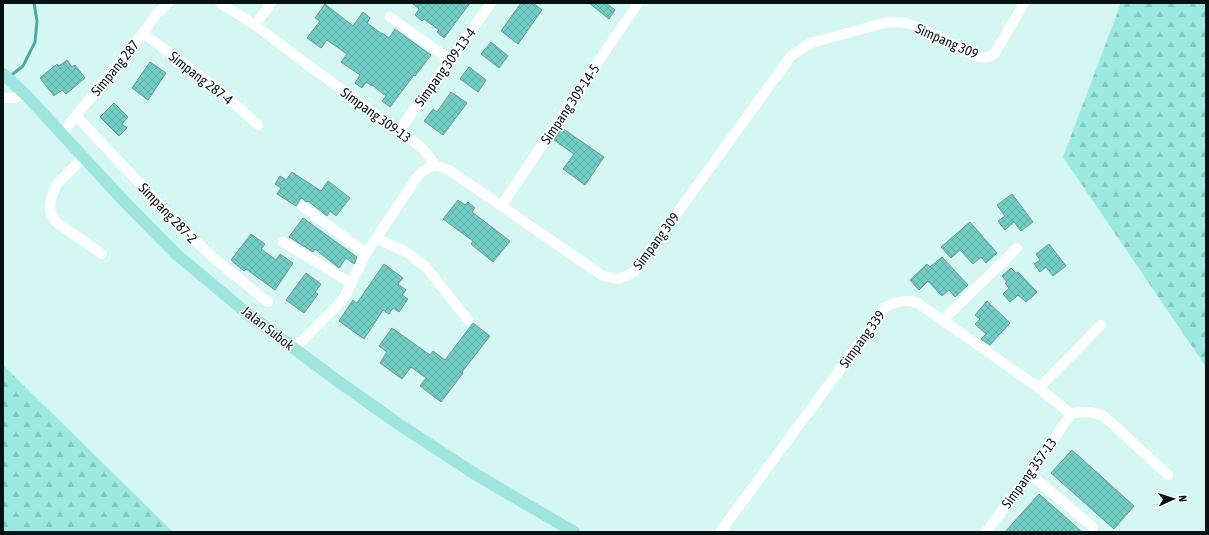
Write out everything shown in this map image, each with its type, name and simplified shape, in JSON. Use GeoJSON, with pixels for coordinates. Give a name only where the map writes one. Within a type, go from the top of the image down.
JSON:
{"type":"FeatureCollection","features":[{"type":"Feature","properties":{"kind":"main road","name":"Jalan Subok"},"geometry":{"type":"LineString","coordinates":[[7,77],[26,95],[176,254],[248,314],[412,433],[470,471],[574,532]]}},
{"type":"Feature","properties":{"kind":"street","name":"Simpang 287"},"geometry":{"type":"LineString","coordinates":[[62,133],[155,16],[168,3]]}},
{"type":"Feature","properties":{"kind":"street"},"geometry":{"type":"LineString","coordinates":[[220,3],[255,25],[271,3]]}},
{"type":"Feature","properties":{"kind":"street","name":"Simpang 309-13-4"},"geometry":{"type":"LineString","coordinates":[[399,131],[491,3]]}},
{"type":"Feature","properties":{"kind":"street","name":"Simpang 309-14-5"},"geometry":{"type":"LineString","coordinates":[[501,206],[638,3]]}},
{"type":"Feature","properties":{"kind":"street","name":"Simpang 309"},"geometry":{"type":"LineString","coordinates":[[436,166],[449,170],[603,276],[614,279],[625,277],[635,271],[791,56],[801,49],[811,43],[877,25],[895,22],[918,27],[975,56],[983,58],[990,57],[995,53],[1024,3]]}},
{"type":"Feature","properties":{"kind":"street"},"geometry":{"type":"LineString","coordinates":[[390,17],[450,60]]}},
{"type":"Feature","properties":{"kind":"street","name":"Simpang 309-13"},"geometry":{"type":"LineString","coordinates":[[255,25],[421,147],[436,166]]}},
{"type":"Feature","properties":{"kind":"street","name":"Simpang 287-4"},"geometry":{"type":"LineString","coordinates":[[143,33],[222,92],[258,125]]}},
{"type":"Feature","properties":{"kind":"street"},"geometry":{"type":"LineString","coordinates":[[3,98],[26,95]]}},
{"type":"Feature","properties":{"kind":"street","name":"Simpang 287-2"},"geometry":{"type":"LineString","coordinates":[[76,116],[186,233],[217,261],[268,302]]}},
{"type":"Feature","properties":{"kind":"street"},"geometry":{"type":"LineString","coordinates":[[84,157],[56,184],[51,200],[50,211],[56,222],[102,254]]}},
{"type":"Feature","properties":{"kind":"street"},"geometry":{"type":"LineString","coordinates":[[294,348],[337,306],[345,296],[366,253],[418,176],[429,167],[436,166]]}},
{"type":"Feature","properties":{"kind":"street"},"geometry":{"type":"LineString","coordinates":[[303,207],[366,253]]}},
{"type":"Feature","properties":{"kind":"street"},"geometry":{"type":"LineString","coordinates":[[376,238],[408,254],[426,267],[468,320]]}},
{"type":"Feature","properties":{"kind":"street"},"geometry":{"type":"LineString","coordinates":[[283,242],[351,284]]}},
{"type":"Feature","properties":{"kind":"street"},"geometry":{"type":"LineString","coordinates":[[943,320],[1016,248]]}},
{"type":"Feature","properties":{"kind":"street","name":"Simpang 339"},"geometry":{"type":"LineString","coordinates":[[720,532],[886,307],[893,303],[911,301],[918,303],[1039,388],[1071,414]]}},
{"type":"Feature","properties":{"kind":"street"},"geometry":{"type":"LineString","coordinates":[[1039,388],[1101,325]]}},
{"type":"Feature","properties":{"kind":"street"},"geometry":{"type":"LineString","coordinates":[[1071,414],[1092,412],[1105,417],[1168,475]]}},
{"type":"Feature","properties":{"kind":"street","name":"Simpang 357-13"},"geometry":{"type":"LineString","coordinates":[[986,532],[1030,474],[1071,414]]}},
{"type":"Feature","properties":{"kind":"street"},"geometry":{"type":"LineString","coordinates":[[1030,474],[1093,527]]}},
{"type":"Feature","properties":{"kind":"green space"},"geometry":{"type":"Polygon","coordinates":[[[1121,3],[1206,3],[1206,367],[1063,157],[1121,3]]]}},
{"type":"Feature","properties":{"kind":"green space"},"geometry":{"type":"Polygon","coordinates":[[[3,365],[173,532],[3,532],[3,365]]]}},
{"type":"Feature","properties":{"kind":"building"},"geometry":{"type":"Polygon","coordinates":[[[412,3],[470,3],[444,38],[437,32],[439,30],[424,19],[422,21],[415,15],[419,9],[412,3]]]}},
{"type":"Feature","properties":{"kind":"building"},"geometry":{"type":"Polygon","coordinates":[[[521,3],[533,3],[542,10],[518,44],[501,31],[521,3]]]}},
{"type":"Feature","properties":{"kind":"building"},"geometry":{"type":"Polygon","coordinates":[[[589,3],[606,3],[615,10],[609,19],[589,3]]]}},
{"type":"Feature","properties":{"kind":"building"},"geometry":{"type":"Polygon","coordinates":[[[325,4],[353,26],[363,12],[370,18],[367,23],[382,34],[389,38],[395,29],[431,55],[390,107],[382,101],[386,96],[372,85],[366,82],[362,88],[355,83],[360,75],[341,62],[347,54],[327,40],[321,48],[307,38],[320,21],[315,18],[325,4]]]}},
{"type":"Feature","properties":{"kind":"building"},"geometry":{"type":"Polygon","coordinates":[[[491,42],[508,56],[499,68],[481,54],[491,42]]]}},
{"type":"Feature","properties":{"kind":"building"},"geometry":{"type":"Polygon","coordinates":[[[67,60],[72,67],[75,65],[85,78],[66,94],[62,90],[54,96],[40,78],[57,64],[59,66],[67,60]]]}},
{"type":"Feature","properties":{"kind":"building"},"geometry":{"type":"Polygon","coordinates":[[[150,62],[166,73],[148,100],[132,88],[150,62]]]}},
{"type":"Feature","properties":{"kind":"building"},"geometry":{"type":"Polygon","coordinates":[[[469,67],[486,80],[478,92],[460,79],[469,67]]]}},
{"type":"Feature","properties":{"kind":"building"},"geometry":{"type":"Polygon","coordinates":[[[451,92],[467,103],[443,135],[424,121],[433,109],[437,112],[451,92]]]}},
{"type":"Feature","properties":{"kind":"building"},"geometry":{"type":"Polygon","coordinates":[[[114,103],[128,117],[122,124],[127,128],[119,136],[100,117],[114,103]]]}},
{"type":"Feature","properties":{"kind":"building"},"geometry":{"type":"Polygon","coordinates":[[[562,128],[604,157],[585,185],[563,169],[574,154],[554,140],[562,128]]]}},
{"type":"Feature","properties":{"kind":"building"},"geometry":{"type":"Polygon","coordinates":[[[292,172],[321,191],[328,181],[350,198],[336,216],[330,211],[327,216],[308,201],[307,202],[301,198],[296,206],[277,194],[281,188],[275,184],[280,176],[286,180],[292,172]]]}},
{"type":"Feature","properties":{"kind":"building"},"geometry":{"type":"Polygon","coordinates":[[[1012,194],[1033,222],[1021,231],[1014,222],[1005,230],[998,221],[1005,216],[997,205],[1012,194]]]}},
{"type":"Feature","properties":{"kind":"building"},"geometry":{"type":"Polygon","coordinates":[[[458,200],[465,205],[468,202],[475,208],[472,212],[510,241],[493,262],[471,244],[473,241],[443,219],[458,200]]]}},
{"type":"Feature","properties":{"kind":"building"},"geometry":{"type":"Polygon","coordinates":[[[303,218],[357,257],[354,264],[346,258],[339,268],[315,249],[313,252],[289,237],[303,218]]]}},
{"type":"Feature","properties":{"kind":"building"},"geometry":{"type":"Polygon","coordinates":[[[970,222],[997,253],[986,263],[981,257],[973,264],[960,250],[951,258],[941,247],[970,222]]]}},
{"type":"Feature","properties":{"kind":"building"},"geometry":{"type":"Polygon","coordinates":[[[251,234],[265,244],[261,249],[276,260],[280,254],[293,263],[275,290],[246,269],[244,271],[231,260],[251,234]]]}},
{"type":"Feature","properties":{"kind":"building"},"geometry":{"type":"Polygon","coordinates":[[[1049,244],[1066,266],[1053,276],[1046,267],[1040,272],[1034,264],[1040,260],[1036,254],[1049,244]]]}},
{"type":"Feature","properties":{"kind":"building"},"geometry":{"type":"Polygon","coordinates":[[[942,257],[968,285],[955,297],[949,290],[942,296],[928,281],[919,290],[910,280],[927,264],[930,267],[942,257]]]}},
{"type":"Feature","properties":{"kind":"building"},"geometry":{"type":"Polygon","coordinates":[[[384,264],[403,278],[398,284],[406,290],[402,295],[408,299],[399,312],[393,308],[389,314],[383,310],[364,339],[339,321],[353,300],[357,303],[384,264]]]}},
{"type":"Feature","properties":{"kind":"building"},"geometry":{"type":"Polygon","coordinates":[[[1011,268],[1016,273],[1018,272],[1037,292],[1026,302],[1018,295],[1010,302],[1003,294],[1009,288],[1005,283],[1007,282],[1002,276],[1011,268]]]}},
{"type":"Feature","properties":{"kind":"building"},"geometry":{"type":"Polygon","coordinates":[[[306,273],[321,284],[315,292],[318,294],[304,313],[286,300],[306,273]]]}},
{"type":"Feature","properties":{"kind":"building"},"geometry":{"type":"Polygon","coordinates":[[[987,301],[1010,323],[990,345],[981,339],[986,334],[975,324],[980,319],[975,315],[987,301]]]}},
{"type":"Feature","properties":{"kind":"building"},"geometry":{"type":"Polygon","coordinates":[[[473,323],[490,336],[441,402],[420,386],[426,378],[411,367],[402,379],[380,363],[387,352],[379,346],[392,328],[430,355],[433,351],[445,360],[473,323]]]}},
{"type":"Feature","properties":{"kind":"building"},"geometry":{"type":"Polygon","coordinates":[[[1072,450],[1134,506],[1114,529],[1051,473],[1072,450]]]}},
{"type":"Feature","properties":{"kind":"building"},"geometry":{"type":"Polygon","coordinates":[[[1039,494],[1062,514],[1082,532],[1005,532],[1039,494]]]}},
{"type":"Feature","properties":{"kind":"waterway"},"geometry":{"type":"LineString","coordinates":[[9,77],[23,66],[35,42],[37,21],[34,3]]}}]}
